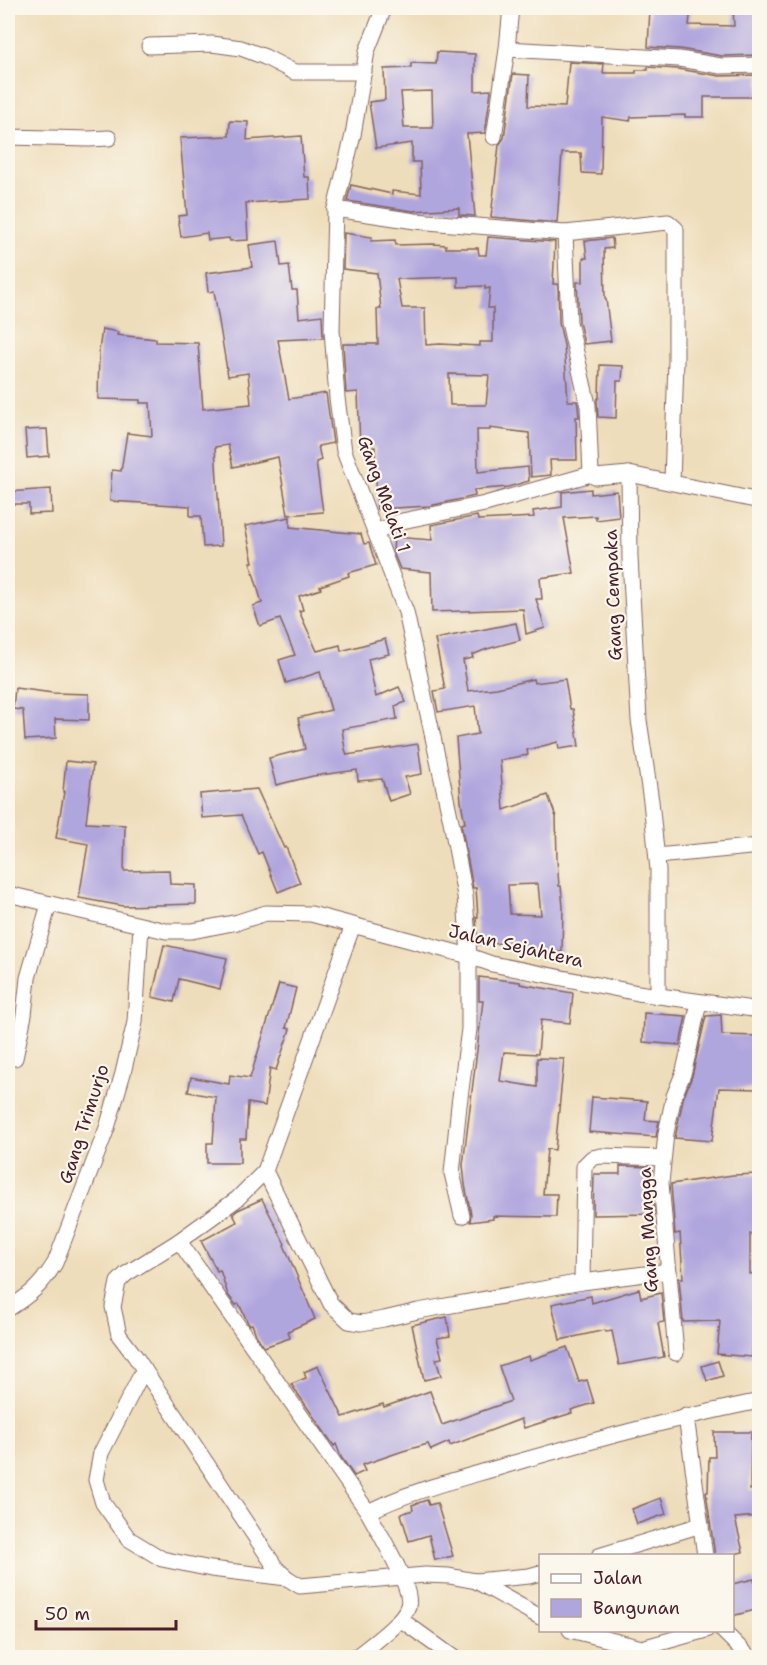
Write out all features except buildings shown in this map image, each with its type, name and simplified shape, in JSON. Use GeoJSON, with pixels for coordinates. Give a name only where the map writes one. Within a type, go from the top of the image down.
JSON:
{"type":"FeatureCollection","features":[{"type":"Feature","properties":{"kind":"street","name":"Gang Melati 1"},"geometry":{"type":"LineString","coordinates":[[384,8],[367,51],[353,135],[335,209],[332,330],[344,451],[406,612],[465,896],[469,956],[469,1029],[452,1173],[462,1216]]}},
{"type":"Feature","properties":{"kind":"street"},"geometry":{"type":"LineString","coordinates":[[494,137],[511,8]]}},
{"type":"Feature","properties":{"kind":"street"},"geometry":{"type":"LineString","coordinates":[[149,46],[212,44],[240,48],[265,57],[294,72],[364,72]]}},
{"type":"Feature","properties":{"kind":"street"},"geometry":{"type":"LineString","coordinates":[[507,50],[679,59],[722,66],[759,65]]}},
{"type":"Feature","properties":{"kind":"street"},"geometry":{"type":"LineString","coordinates":[[8,137],[109,138]]}},
{"type":"Feature","properties":{"kind":"street"},"geometry":{"type":"LineString","coordinates":[[335,209],[415,221],[565,233],[668,222],[676,229],[676,361],[672,482]]}},
{"type":"Feature","properties":{"kind":"street"},"geometry":{"type":"LineString","coordinates":[[565,233],[569,322],[588,405],[591,474]]}},
{"type":"Feature","properties":{"kind":"street"},"geometry":{"type":"LineString","coordinates":[[376,532],[402,521],[484,504],[591,474],[595,477],[629,474],[759,501]]}},
{"type":"Feature","properties":{"kind":"street","name":"Gang Cempaka"},"geometry":{"type":"LineString","coordinates":[[629,474],[630,558],[639,720],[657,856],[658,996]]}},
{"type":"Feature","properties":{"kind":"street"},"geometry":{"type":"LineString","coordinates":[[657,856],[759,846]]}},
{"type":"Feature","properties":{"kind":"street","name":"Jalan Sejahtera"},"geometry":{"type":"LineString","coordinates":[[8,894],[166,931],[192,931],[238,922],[266,913],[311,914],[492,964],[658,996],[759,1010]]}},
{"type":"Feature","properties":{"kind":"street"},"geometry":{"type":"LineString","coordinates":[[15,1058],[24,1015],[27,978],[49,904]]}},
{"type":"Feature","properties":{"kind":"street"},"geometry":{"type":"LineString","coordinates":[[353,925],[265,1171],[237,1199],[179,1241],[126,1274],[118,1282],[113,1307],[119,1335],[276,1568],[286,1578],[300,1586],[449,1575],[476,1581],[539,1616]]}},
{"type":"Feature","properties":{"kind":"street","name":"Gang Trimurjo"},"geometry":{"type":"LineString","coordinates":[[8,1309],[32,1294],[55,1263],[107,1128],[135,1022],[141,926]]}},
{"type":"Feature","properties":{"kind":"street","name":"Gang Mangga"},"geometry":{"type":"LineString","coordinates":[[676,1353],[661,1183],[666,1133],[674,1096],[683,1074],[699,1002]]}},
{"type":"Feature","properties":{"kind":"street"},"geometry":{"type":"LineString","coordinates":[[582,1282],[584,1166],[592,1158],[601,1156],[663,1158]]}},
{"type":"Feature","properties":{"kind":"street"},"geometry":{"type":"LineString","coordinates":[[265,1171],[331,1304],[349,1321],[361,1323],[582,1282],[669,1271]]}},
{"type":"Feature","properties":{"kind":"street"},"geometry":{"type":"LineString","coordinates":[[179,1241],[368,1512],[402,1577],[409,1604],[400,1619],[355,1658]]}},
{"type":"Feature","properties":{"kind":"street"},"geometry":{"type":"LineString","coordinates":[[144,1369],[101,1453],[96,1480],[103,1503],[129,1539],[162,1559],[211,1569],[286,1578]]}},
{"type":"Feature","properties":{"kind":"street"},"geometry":{"type":"LineString","coordinates":[[368,1512],[414,1492],[686,1416],[759,1401]]}},
{"type":"Feature","properties":{"kind":"street"},"geometry":{"type":"LineString","coordinates":[[686,1416],[705,1554]]}},
{"type":"Feature","properties":{"kind":"street"},"geometry":{"type":"LineString","coordinates":[[606,1554],[701,1525]]}},
{"type":"Feature","properties":{"kind":"street"},"geometry":{"type":"LineString","coordinates":[[476,1581],[539,1573]]}},
{"type":"Feature","properties":{"kind":"street"},"geometry":{"type":"LineString","coordinates":[[400,1619],[454,1658]]}},
{"type":"Feature","properties":{"kind":"street"},"geometry":{"type":"LineString","coordinates":[[578,1632],[642,1648],[699,1632]]}},
{"type":"Feature","properties":{"kind":"street"},"geometry":{"type":"LineString","coordinates":[[724,1632],[750,1658]]}}]}
